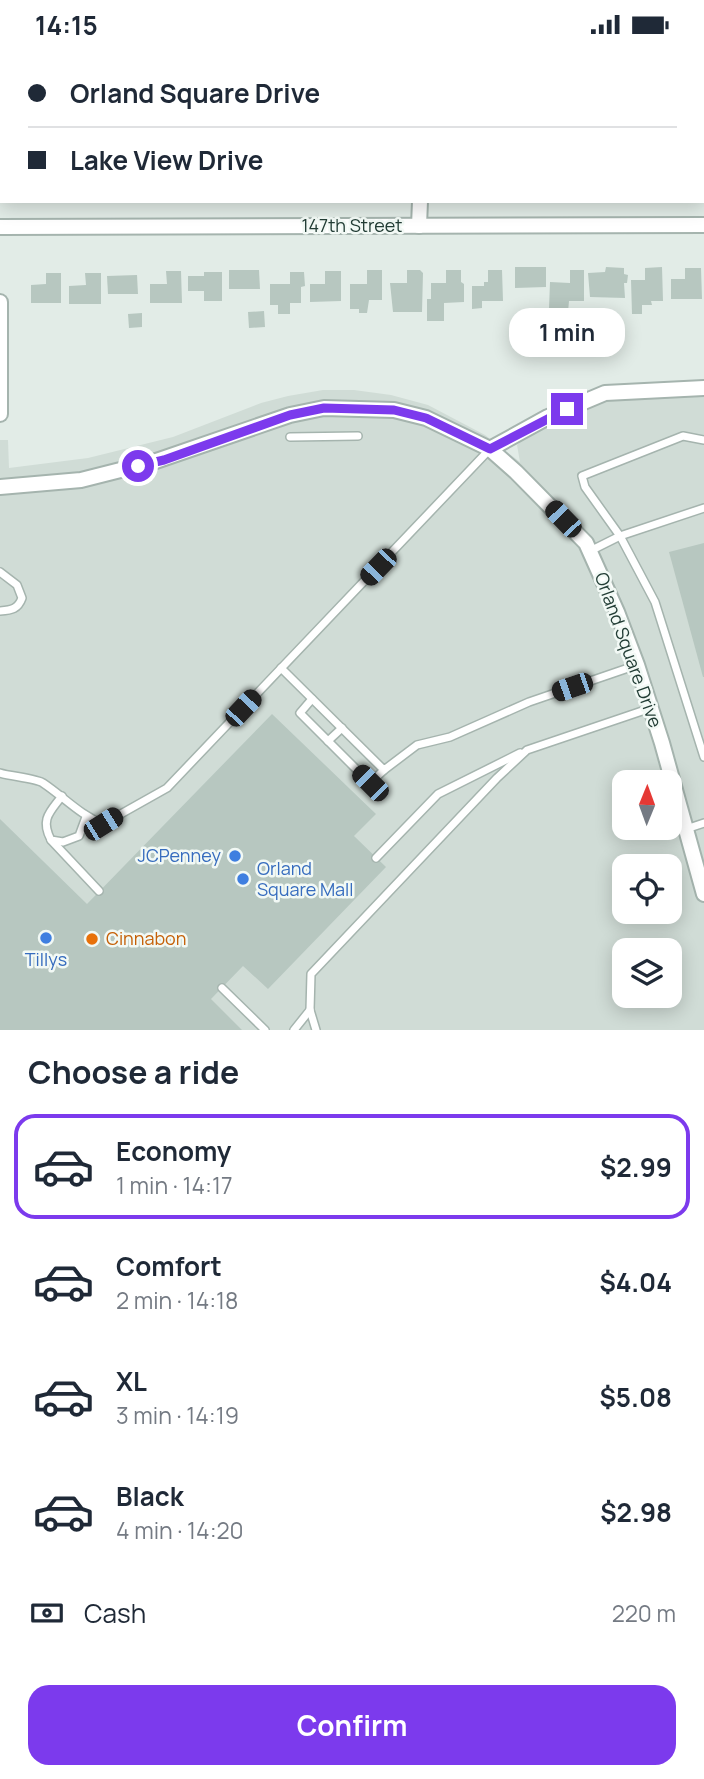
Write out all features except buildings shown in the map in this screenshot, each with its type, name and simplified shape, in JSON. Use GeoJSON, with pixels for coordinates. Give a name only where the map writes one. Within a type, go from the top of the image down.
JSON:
{"type":"FeatureCollection","features":[{"type":"Feature","properties":{"kind":"street"},"geometry":{"type":"LineString","coordinates":[[419,226],[420,203]]}},
{"type":"Feature","properties":{"kind":"street","name":"147th Street"},"geometry":{"type":"LineString","coordinates":[[0,227],[704,225]]}},
{"type":"Feature","properties":{"kind":"street"},"geometry":{"type":"LineString","coordinates":[[0,302],[0,414]]}},
{"type":"Feature","properties":{"kind":"street"},"geometry":{"type":"LineString","coordinates":[[490,449],[548,417],[605,393],[704,388]]}},
{"type":"Feature","properties":{"kind":"street","name":"Orland Square Drive"},"geometry":{"type":"LineString","coordinates":[[0,487],[81,480],[164,460],[290,415],[324,408],[394,410],[426,418],[490,449],[578,535],[589,551],[617,612],[637,665],[704,894]]}},
{"type":"Feature","properties":{"kind":"lane"},"geometry":{"type":"LineString","coordinates":[[290,437],[358,436]]}},
{"type":"Feature","properties":{"kind":"lane"},"geometry":{"type":"LineString","coordinates":[[704,440],[683,436],[582,476],[585,487],[620,536],[655,602],[704,757]]}},
{"type":"Feature","properties":{"kind":"lane"},"geometry":{"type":"LineString","coordinates":[[0,773],[41,781],[86,817],[103,824],[167,788],[490,449]]}},
{"type":"Feature","properties":{"kind":"lane"},"geometry":{"type":"LineString","coordinates":[[589,551],[620,536],[704,508]]}},
{"type":"Feature","properties":{"kind":"lane"},"geometry":{"type":"LineString","coordinates":[[0,572],[17,585],[22,598],[19,606],[13,610],[0,611]]}},
{"type":"Feature","properties":{"kind":"lane"},"geometry":{"type":"LineString","coordinates":[[312,699],[300,713],[370,783],[417,745],[450,737],[528,702],[637,665]]}},
{"type":"Feature","properties":{"kind":"lane"},"geometry":{"type":"LineString","coordinates":[[281,668],[384,770]]}},
{"type":"Feature","properties":{"kind":"lane"},"geometry":{"type":"LineString","coordinates":[[376,858],[438,794],[527,750],[651,708]]}},
{"type":"Feature","properties":{"kind":"lane"},"geometry":{"type":"LineString","coordinates":[[328,741],[342,728]]}},
{"type":"Feature","properties":{"kind":"lane"},"geometry":{"type":"LineString","coordinates":[[316,1030],[310,1010],[311,974],[527,750]]}},
{"type":"Feature","properties":{"kind":"lane"},"geometry":{"type":"LineString","coordinates":[[62,796],[47,816],[45,829],[99,891]]}},
{"type":"Feature","properties":{"kind":"lane"},"geometry":{"type":"LineString","coordinates":[[51,839],[63,842],[79,835],[86,817]]}},
{"type":"Feature","properties":{"kind":"lane"},"geometry":{"type":"LineString","coordinates":[[685,829],[704,823]]}},
{"type":"Feature","properties":{"kind":"lane"},"geometry":{"type":"LineString","coordinates":[[222,988],[265,1030]]}},
{"type":"Feature","properties":{"kind":"lane"},"geometry":{"type":"LineString","coordinates":[[293,1030],[310,1010]]}},
{"type":"Feature","properties":{"kind":"shaded area","name":"Orland Square Mall"},"geometry":{"type":"Polygon","coordinates":[[[323,390],[354,390],[391,395],[428,405],[485,435],[520,462],[517,445],[534,429],[607,398],[704,393],[704,1030],[0,1030],[0,440],[8,440],[9,468],[88,458],[173,437],[261,403],[323,390]]]}},
{"type":"Feature","properties":{"kind":"place","name":"JCPenney"},"geometry":{"type":"Point","coordinates":[235,856]}},
{"type":"Feature","properties":{"kind":"place","name":"Orland Square Mall"},"geometry":{"type":"Point","coordinates":[243,879]}},
{"type":"Feature","properties":{"kind":"place","name":"Tillys"},"geometry":{"type":"Point","coordinates":[46,938]}},
{"type":"Feature","properties":{"kind":"place","name":"Cinnabon"},"geometry":{"type":"Point","coordinates":[92,939]}},
{"type":"Feature","properties":{"kind":"route"},"geometry":{"type":"LineString","coordinates":[[138,466],[164,460],[290,415],[324,408],[394,410],[426,418],[490,449],[567,409]]}}]}
